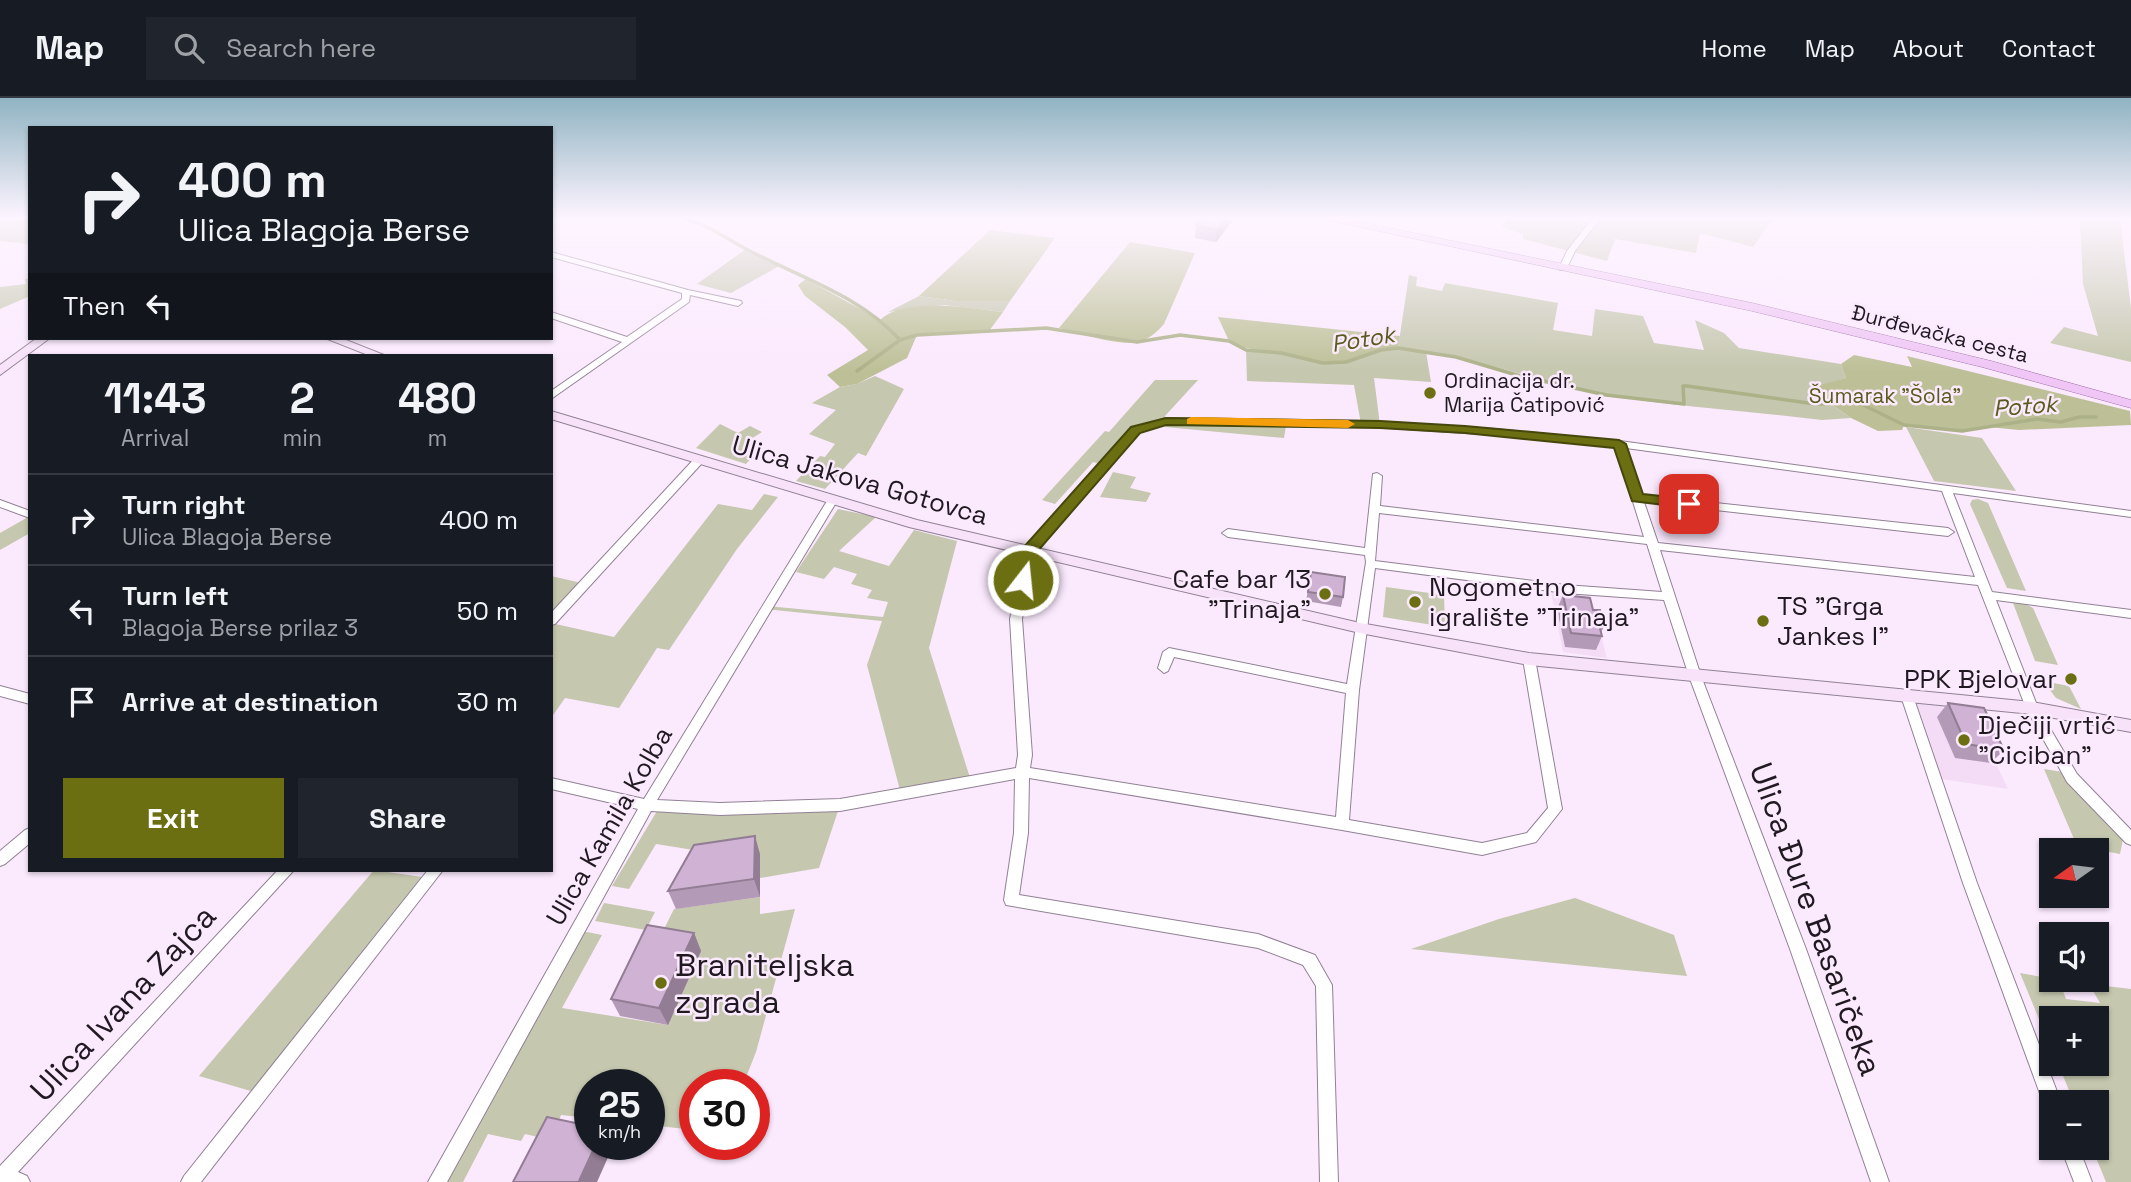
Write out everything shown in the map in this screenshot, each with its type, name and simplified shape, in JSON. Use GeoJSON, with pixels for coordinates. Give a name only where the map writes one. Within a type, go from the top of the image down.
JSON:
{"type":"FeatureCollection","features":[{"type":"Feature","properties":{"kind":"main road","name":"Đurđevačka cesta"},"geometry":{"type":"LineString","coordinates":[[1570,270],[1827,325],[2131,404]]}},
{"type":"Feature","properties":{"kind":"street"},"geometry":{"type":"LineString","coordinates":[[601,270],[686,296],[738,303]]}},
{"type":"Feature","properties":{"kind":"street"},"geometry":{"type":"LineString","coordinates":[[553,395],[629,341],[686,296]]}},
{"type":"Feature","properties":{"kind":"street"},"geometry":{"type":"LineString","coordinates":[[553,315],[629,341]]}},
{"type":"Feature","properties":{"kind":"street"},"geometry":{"type":"LineString","coordinates":[[0,371],[41,340]]}},
{"type":"Feature","properties":{"kind":"street"},"geometry":{"type":"LineString","coordinates":[[337,340],[375,354]]}},
{"type":"Feature","properties":{"kind":"street","name":"Ulica Jakova Gotovca"},"geometry":{"type":"LineString","coordinates":[[553,416],[832,501],[1029,552],[1360,628],[1529,659],[2032,708],[2131,726]]}},
{"type":"Feature","properties":{"kind":"street"},"geometry":{"type":"LineString","coordinates":[[1329,1182],[1324,985],[1309,960],[1291,951],[1258,942],[1011,900],[1021,833],[1022,772],[1025,755],[1016,619],[1029,552],[1135,430],[1166,421],[1380,425],[1485,431],[1619,444],[1947,491],[2131,514]]}},
{"type":"Feature","properties":{"kind":"street","name":"Ulica Đure Basaričeka"},"geometry":{"type":"LineString","coordinates":[[1619,444],[1695,676],[1798,949],[1880,1182]]}},
{"type":"Feature","properties":{"kind":"street"},"geometry":{"type":"LineString","coordinates":[[553,619],[699,460]]}},
{"type":"Feature","properties":{"kind":"street"},"geometry":{"type":"LineString","coordinates":[[1342,824],[1353,691],[1371,558],[1377,476]]}},
{"type":"Feature","properties":{"kind":"street"},"geometry":{"type":"LineString","coordinates":[[1947,491],[2032,708],[2072,778],[2131,839]]}},
{"type":"Feature","properties":{"kind":"street"},"geometry":{"type":"LineString","coordinates":[[1637,498],[1948,533]]}},
{"type":"Feature","properties":{"kind":"street","name":"Ulica Kamila Kolba"},"geometry":{"type":"LineString","coordinates":[[437,1182],[647,806],[832,501]]}},
{"type":"Feature","properties":{"kind":"street"},"geometry":{"type":"LineString","coordinates":[[0,503],[28,514]]}},
{"type":"Feature","properties":{"kind":"street"},"geometry":{"type":"LineString","coordinates":[[1376,509],[1983,582]]}},
{"type":"Feature","properties":{"kind":"street"},"geometry":{"type":"LineString","coordinates":[[1228,533],[1565,589],[1669,596]]}},
{"type":"Feature","properties":{"kind":"street"},"geometry":{"type":"LineString","coordinates":[[1988,595],[2131,614]]}},
{"type":"Feature","properties":{"kind":"street"},"geometry":{"type":"LineString","coordinates":[[1164,668],[1169,652],[1353,691]]}},
{"type":"Feature","properties":{"kind":"street"},"geometry":{"type":"LineString","coordinates":[[553,783],[647,806],[720,808],[840,805],[1022,772],[1482,849],[1531,838],[1555,809],[1529,659]]}},
{"type":"Feature","properties":{"kind":"street"},"geometry":{"type":"LineString","coordinates":[[0,691],[28,698]]}},
{"type":"Feature","properties":{"kind":"street"},"geometry":{"type":"LineString","coordinates":[[1907,696],[1970,883],[2048,1090]]}},
{"type":"Feature","properties":{"kind":"street"},"geometry":{"type":"LineString","coordinates":[[0,860],[28,836]]}},
{"type":"Feature","properties":{"kind":"street","name":"Ulica Ivana Zajca"},"geometry":{"type":"LineString","coordinates":[[1,1176],[285,872]]}},
{"type":"Feature","properties":{"kind":"street"},"geometry":{"type":"LineString","coordinates":[[190,1182],[434,872]]}},
{"type":"Feature","properties":{"kind":"street"},"geometry":{"type":"LineString","coordinates":[[2075,1160],[2083,1182]]}},
{"type":"Feature","properties":{"kind":"street"},"geometry":{"type":"LineString","coordinates":[[1,1176],[21,1182]]}},
{"type":"Feature","properties":{"kind":"shaded area"},"geometry":{"type":"Polygon","coordinates":[[[1550,587],[1589,590],[1607,658],[1563,652],[1550,587]]]}},
{"type":"Feature","properties":{"kind":"shaded area"},"geometry":{"type":"Polygon","coordinates":[[[1909,702],[1970,708],[2008,789],[1935,778],[1909,702]]]}},
{"type":"Feature","properties":{"kind":"green space"},"geometry":{"type":"Polygon","coordinates":[[[717,270],[773,270],[731,293],[697,284],[717,270]]]}},
{"type":"Feature","properties":{"kind":"green space"},"geometry":{"type":"Polygon","coordinates":[[[947,270],[1032,270],[1010,301],[956,301],[919,296],[947,270]]]}},
{"type":"Feature","properties":{"kind":"green space"},"geometry":{"type":"Polygon","coordinates":[[[1107,270],[1188,270],[1164,324],[1142,341],[1123,343],[1059,328],[1107,270]]]}},
{"type":"Feature","properties":{"kind":"green space"},"geometry":{"type":"Polygon","coordinates":[[[2082,270],[2126,270],[2131,308],[2131,362],[2050,343],[2064,327],[2098,336],[2083,284],[2082,270]]]}},
{"type":"Feature","properties":{"kind":"green space"},"geometry":{"type":"Polygon","coordinates":[[[1409,275],[1417,277],[1416,286],[1442,291],[1445,283],[1558,303],[1553,330],[1592,336],[1595,309],[1643,316],[1654,343],[1704,350],[1695,320],[1724,333],[1739,348],[1841,364],[1846,378],[1809,389],[1851,418],[1822,420],[1630,398],[1426,352],[1431,382],[1374,378],[1380,425],[1361,424],[1354,385],[1247,381],[1246,350],[1281,353],[1322,363],[1346,362],[1381,350],[1398,348],[1409,275]]]}},
{"type":"Feature","properties":{"kind":"green space"},"geometry":{"type":"Polygon","coordinates":[[[28,278],[28,297],[0,309],[0,287],[26,284],[25,279],[28,278]]]}},
{"type":"Feature","properties":{"kind":"green space"},"geometry":{"type":"Polygon","coordinates":[[[806,279],[880,320],[905,308],[921,306],[956,306],[1003,312],[989,331],[917,335],[907,358],[857,384],[840,387],[827,375],[868,350],[845,327],[805,296],[798,285],[806,279]]]}},
{"type":"Feature","properties":{"kind":"green space"},"geometry":{"type":"Polygon","coordinates":[[[919,296],[956,301],[1010,301],[1003,312],[944,305],[888,312],[919,296]]]}},
{"type":"Feature","properties":{"kind":"green space"},"geometry":{"type":"Polygon","coordinates":[[[1218,317],[1400,336],[1398,348],[1381,350],[1346,362],[1323,363],[1241,347],[1229,341],[1218,317]]]}},
{"type":"Feature","properties":{"kind":"green space","name":"Šumarak \"Šola\""},"geometry":{"type":"Polygon","coordinates":[[[1854,355],[1912,367],[1907,356],[2130,411],[2131,425],[2019,430],[1988,427],[1962,431],[1904,425],[1902,430],[1878,431],[1851,418],[1808,388],[1846,378],[1841,364],[1854,355]]]}},
{"type":"Feature","properties":{"kind":"green space"},"geometry":{"type":"Polygon","coordinates":[[[875,376],[904,389],[866,456],[858,453],[825,489],[796,481],[820,456],[825,457],[835,444],[809,434],[836,410],[812,403],[840,387],[857,384],[875,376]]]}},
{"type":"Feature","properties":{"kind":"green space"},"geometry":{"type":"Polygon","coordinates":[[[1155,380],[1198,380],[1165,416],[1166,421],[1135,430],[1105,465],[1093,462],[1055,504],[1042,500],[1105,431],[1109,432],[1155,380]]]}},
{"type":"Feature","properties":{"kind":"green space"},"geometry":{"type":"Polygon","coordinates":[[[720,424],[738,433],[750,426],[762,432],[746,442],[760,448],[746,464],[696,448],[720,424]]]}},
{"type":"Feature","properties":{"kind":"green space"},"geometry":{"type":"Polygon","coordinates":[[[1165,424],[1286,426],[1284,438],[1165,427],[1165,424]]]}},
{"type":"Feature","properties":{"kind":"green space"},"geometry":{"type":"Polygon","coordinates":[[[1906,427],[1982,438],[2016,491],[1934,481],[1906,427]]]}},
{"type":"Feature","properties":{"kind":"green space"},"geometry":{"type":"Polygon","coordinates":[[[1113,472],[1136,477],[1130,488],[1151,493],[1146,502],[1100,497],[1113,472]]]}},
{"type":"Feature","properties":{"kind":"green space"},"geometry":{"type":"Polygon","coordinates":[[[764,494],[778,497],[737,549],[669,650],[657,648],[619,708],[565,698],[553,715],[553,623],[614,637],[718,504],[752,510],[764,494]]]}},
{"type":"Feature","properties":{"kind":"green space"},"geometry":{"type":"Polygon","coordinates":[[[1972,500],[1988,503],[2026,591],[2007,588],[1970,504],[1972,500]]]}},
{"type":"Feature","properties":{"kind":"green space"},"geometry":{"type":"Polygon","coordinates":[[[838,509],[876,517],[839,551],[889,566],[914,530],[957,541],[929,648],[971,781],[901,794],[867,665],[882,621],[765,609],[767,606],[883,617],[888,602],[867,598],[872,590],[851,584],[857,574],[834,567],[824,579],[796,572],[838,509]]]}},
{"type":"Feature","properties":{"kind":"green space"},"geometry":{"type":"Polygon","coordinates":[[[28,517],[28,534],[0,550],[0,533],[28,517]]]}},
{"type":"Feature","properties":{"kind":"green space"},"geometry":{"type":"Polygon","coordinates":[[[553,576],[586,584],[553,619],[553,576]]]}},
{"type":"Feature","properties":{"kind":"green space","name":"Nogometno igralište \"Trinaja\""},"geometry":{"type":"Polygon","coordinates":[[[1386,587],[1444,595],[1445,627],[1383,617],[1386,587]]]}},
{"type":"Feature","properties":{"kind":"green space"},"geometry":{"type":"Polygon","coordinates":[[[2013,603],[2024,603],[2033,608],[2058,665],[2035,661],[2013,603]]]}},
{"type":"Feature","properties":{"kind":"green space"},"geometry":{"type":"Polygon","coordinates":[[[2043,681],[2069,686],[2081,709],[2056,698],[2043,681]]]}},
{"type":"Feature","properties":{"kind":"green space"},"geometry":{"type":"Polygon","coordinates":[[[2044,769],[2069,773],[2124,834],[2120,854],[2109,852],[2109,838],[2074,838],[2044,769]]]}},
{"type":"Feature","properties":{"kind":"green space"},"geometry":{"type":"Polygon","coordinates":[[[840,805],[819,868],[760,878],[700,851],[656,844],[629,889],[612,886],[660,806],[720,809],[719,816],[840,805]]]}},
{"type":"Feature","properties":{"kind":"green space"},"geometry":{"type":"Polygon","coordinates":[[[372,872],[429,878],[258,1093],[199,1076],[372,872]]]}},
{"type":"Feature","properties":{"kind":"green space"},"geometry":{"type":"Polygon","coordinates":[[[760,897],[760,914],[795,909],[749,1069],[679,1069],[679,1128],[665,1127],[665,1069],[574,1069],[574,1116],[561,1115],[551,1140],[525,1134],[521,1141],[488,1134],[463,1182],[446,1182],[475,1131],[577,930],[602,935],[562,1008],[668,1025],[659,939],[674,909],[760,897]]]}},
{"type":"Feature","properties":{"kind":"green space"},"geometry":{"type":"Polygon","coordinates":[[[1575,898],[1674,935],[1687,976],[1411,949],[1499,919],[1575,898]]]}},
{"type":"Feature","properties":{"kind":"green space"},"geometry":{"type":"Polygon","coordinates":[[[604,903],[655,912],[646,930],[595,921],[604,903]]]}},
{"type":"Feature","properties":{"kind":"green space"},"geometry":{"type":"Polygon","coordinates":[[[2020,973],[2039,976],[2039,992],[2063,992],[2066,999],[2100,1003],[2094,992],[2109,992],[2109,986],[2131,989],[2131,1182],[2106,1182],[2097,1160],[2109,1160],[2109,1090],[2069,1090],[2063,1076],[2109,1076],[2109,1006],[2039,1006],[2039,1019],[2020,973]]]}},
{"type":"Feature","properties":{"kind":"building"},"geometry":{"type":"Polygon","coordinates":[[[1311,572],[1345,577],[1343,597],[1308,592],[1311,572]]]}},
{"type":"Feature","properties":{"kind":"building"},"geometry":{"type":"Polygon","coordinates":[[[1563,595],[1590,598],[1593,610],[1600,610],[1604,626],[1599,625],[1602,636],[1571,633],[1563,595]]]}},
{"type":"Feature","properties":{"kind":"building"},"geometry":{"type":"Polygon","coordinates":[[[1948,703],[1984,708],[2004,750],[1966,744],[1948,703]]]}},
{"type":"Feature","properties":{"kind":"building"},"geometry":{"type":"Polygon","coordinates":[[[755,836],[754,879],[668,891],[694,845],[755,836]]]}},
{"type":"Feature","properties":{"kind":"building"},"geometry":{"type":"Polygon","coordinates":[[[647,925],[694,933],[659,1008],[611,999],[647,925]]]}},
{"type":"Feature","properties":{"kind":"building"},"geometry":{"type":"Polygon","coordinates":[[[547,1117],[574,1123],[574,1160],[589,1160],[579,1181],[581,1182],[513,1182],[547,1117]]]}},
{"type":"Feature","properties":{"kind":"waterway","name":"Potok"},"geometry":{"type":"LineString","coordinates":[[788,270],[848,299],[884,324],[900,340]]}},
{"type":"Feature","properties":{"kind":"waterway","name":"Potok"},"geometry":{"type":"LineString","coordinates":[[900,340],[917,335],[1046,328],[1137,342],[1180,335],[1229,341],[1246,350],[1281,353],[1323,363],[1346,362],[1381,350],[1398,348],[1456,357],[1520,376],[1606,395],[1684,404],[1683,386],[1687,386],[1815,404],[1859,403],[1904,425],[1962,431],[2037,419],[2061,422],[2079,417],[2096,417]]}},
{"type":"Feature","properties":{"kind":"waterway"},"geometry":{"type":"LineString","coordinates":[[857,371],[900,340]]}},
{"type":"Feature","properties":{"kind":"slow traffic"},"geometry":{"type":"LineString","coordinates":[[1191,421],[1348,424]]}},
{"type":"Feature","properties":{"kind":"place","name":"Ordinacija dr. Marija Čatipović"},"geometry":{"type":"Point","coordinates":[1430,393]}},
{"type":"Feature","properties":{"kind":"place","name":"Cafe bar 13 \"Trinaja\""},"geometry":{"type":"Point","coordinates":[1325,594]}},
{"type":"Feature","properties":{"kind":"place","name":"Nogometno igralište \"Trinaja\""},"geometry":{"type":"Point","coordinates":[1415,602]}},
{"type":"Feature","properties":{"kind":"place","name":"TS \"Grga Jankes I\""},"geometry":{"type":"Point","coordinates":[1763,621]}},
{"type":"Feature","properties":{"kind":"place","name":"PPK Bjelovar"},"geometry":{"type":"Point","coordinates":[2071,679]}},
{"type":"Feature","properties":{"kind":"place","name":"Dječiji vrtić \"Ciciban\""},"geometry":{"type":"Point","coordinates":[1964,740]}},
{"type":"Feature","properties":{"kind":"place","name":"Braniteljska zgrada"},"geometry":{"type":"Point","coordinates":[661,983]}},
{"type":"Feature","properties":{"kind":"route"},"geometry":{"type":"LineString","coordinates":[[1023,580],[1029,552],[1135,430],[1166,421],[1465,429],[1619,444],[1637,498],[1689,504]]}}]}
